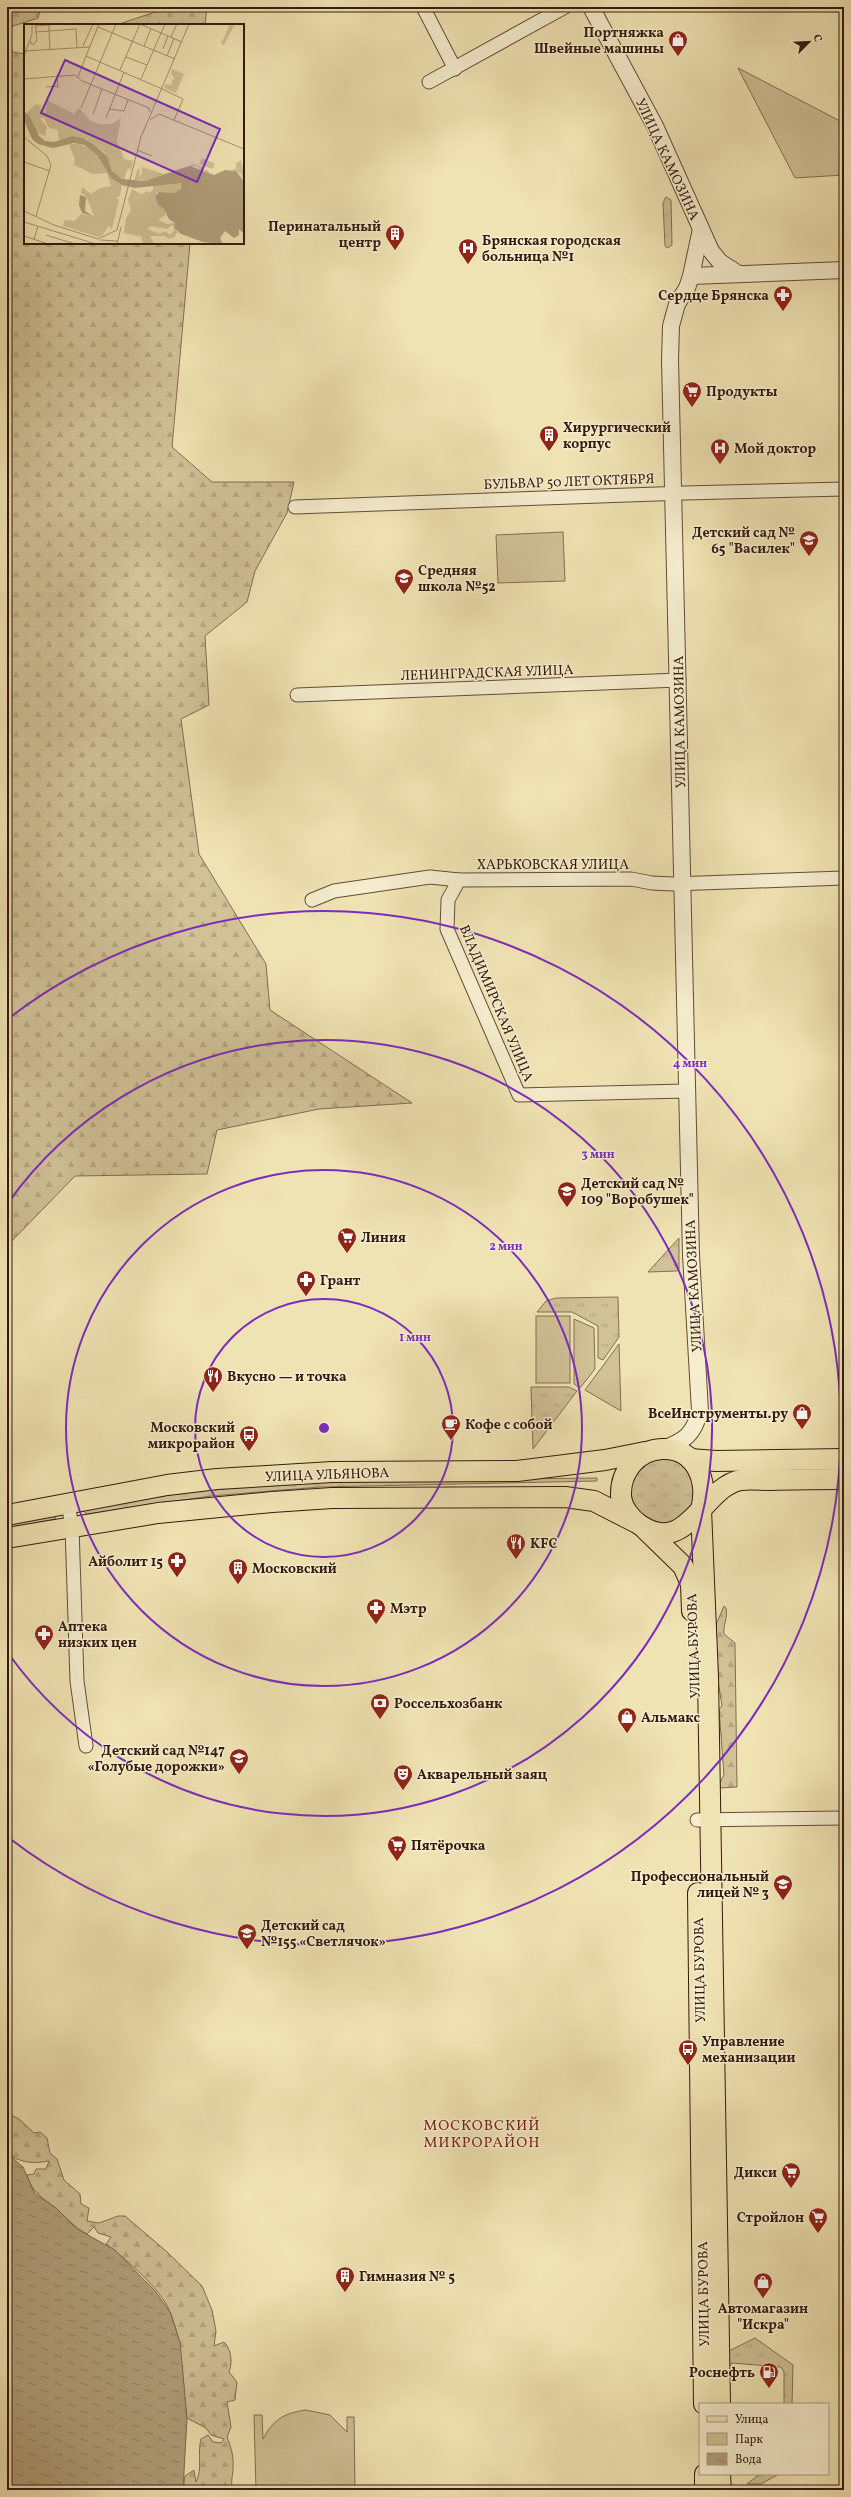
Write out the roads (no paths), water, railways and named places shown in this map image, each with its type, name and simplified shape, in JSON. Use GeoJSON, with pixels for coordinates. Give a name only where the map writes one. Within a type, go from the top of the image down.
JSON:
{"type":"FeatureCollection","features":[{"type":"Feature","properties":{"kind":"main road"},"geometry":{"type":"LineString","coordinates":[[701,1509],[704,1496],[704,1483],[699,1470],[690,1459],[677,1451],[656,1450],[636,1459],[627,1470],[622,1483],[622,1498],[626,1512],[640,1525],[664,1532],[683,1528],[694,1520],[701,1509],[719,1491],[740,1480],[844,1479]]}},
{"type":"Feature","properties":{"kind":"main road","name":"УЛИЦА УЛЬЯНОВА"},"geometry":{"type":"LineString","coordinates":[[7,1515],[167,1486],[217,1479],[332,1472],[517,1471],[605,1460],[656,1450]]}},
{"type":"Feature","properties":{"kind":"main road"},"geometry":{"type":"LineString","coordinates":[[690,1459],[716,1461],[844,1459]]}},
{"type":"Feature","properties":{"kind":"main road","name":"УЛИЦА УЛЬЯНОВА"},"geometry":{"type":"LineString","coordinates":[[7,1538],[206,1507],[332,1498],[566,1497],[594,1501],[640,1525]]}},
{"type":"Feature","properties":{"kind":"main road","name":"УЛИЦА БУРОВА"},"geometry":{"type":"LineString","coordinates":[[701,1509],[705,1573],[704,2403]]}},
{"type":"Feature","properties":{"kind":"main road","name":"УЛИЦА БУРОВА"},"geometry":{"type":"LineString","coordinates":[[640,1525],[683,1566],[692,1584],[704,1819],[714,1974],[720,2403]]}},
{"type":"Feature","properties":{"kind":"main road"},"geometry":{"type":"LineString","coordinates":[[705,2475],[705,2490]]}},
{"type":"Feature","properties":{"kind":"main road"},"geometry":{"type":"LineString","coordinates":[[720,2475],[721,2490]]}},
{"type":"Feature","properties":{"kind":"street"},"geometry":{"type":"LineString","coordinates":[[423,7],[455,69]]}},
{"type":"Feature","properties":{"kind":"street"},"geometry":{"type":"LineString","coordinates":[[429,82],[455,69],[564,7]]}},
{"type":"Feature","properties":{"kind":"street","name":"УЛИЦА КАМОЗИНА"},"geometry":{"type":"LineString","coordinates":[[591,7],[655,126],[701,229],[691,276],[687,288],[677,304],[671,326],[670,360],[683,883],[686,1091],[692,1281],[700,1411],[690,1435],[679,1443],[656,1450]]}},
{"type":"Feature","properties":{"kind":"street"},"geometry":{"type":"LineString","coordinates":[[701,229],[711,251],[720,262],[737,273]]}},
{"type":"Feature","properties":{"kind":"street"},"geometry":{"type":"LineString","coordinates":[[691,276],[844,270]]}},
{"type":"Feature","properties":{"kind":"street","name":"БУЛЬВАР 50 ЛЕТ ОКТЯБРЯ"},"geometry":{"type":"LineString","coordinates":[[295,508],[844,489]]}},
{"type":"Feature","properties":{"kind":"street","name":"ЛЕНИНГРАДСКАЯ УЛИЦА"},"geometry":{"type":"LineString","coordinates":[[297,695],[678,680]]}},
{"type":"Feature","properties":{"kind":"street","name":"ХАРЬКОВСКАЯ УЛИЦА"},"geometry":{"type":"LineString","coordinates":[[312,900],[334,890],[430,877],[459,880],[631,879],[652,883],[844,878]]}},
{"type":"Feature","properties":{"kind":"street","name":"ВЛАДИМИРСКАЯ УЛИЦА"},"geometry":{"type":"LineString","coordinates":[[459,880],[448,900],[447,929],[519,1095],[686,1091]]}},
{"type":"Feature","properties":{"kind":"street"},"geometry":{"type":"LineString","coordinates":[[68,1503],[72,1527],[77,1681],[86,1746]]}},
{"type":"Feature","properties":{"kind":"street"},"geometry":{"type":"LineString","coordinates":[[704,1819],[844,1818]]}},
{"type":"Feature","properties":{"kind":"water"},"geometry":{"type":"Polygon","coordinates":[[[7,2153],[23,2167],[35,2194],[56,2208],[77,2229],[115,2250],[155,2291],[170,2312],[180,2342],[187,2418],[183,2490],[7,2490],[7,2153]]]}},
{"type":"Feature","properties":{"kind":"place","name":"Портняжка Швейные машины"},"geometry":{"type":"Point","coordinates":[678,57]}},
{"type":"Feature","properties":{"kind":"place","name":"Перинатальный центр"},"geometry":{"type":"Point","coordinates":[395,251]}},
{"type":"Feature","properties":{"kind":"place","name":"Брянская городская больница №1"},"geometry":{"type":"Point","coordinates":[468,265]}},
{"type":"Feature","properties":{"kind":"place","name":"Сердце Брянска"},"geometry":{"type":"Point","coordinates":[783,312]}},
{"type":"Feature","properties":{"kind":"place","name":"Продукты"},"geometry":{"type":"Point","coordinates":[692,408]}},
{"type":"Feature","properties":{"kind":"place","name":"Хирургический корпус"},"geometry":{"type":"Point","coordinates":[549,452]}},
{"type":"Feature","properties":{"kind":"place","name":"Мой доктор"},"geometry":{"type":"Point","coordinates":[720,465]}},
{"type":"Feature","properties":{"kind":"place","name":"Детский сад № 65 \"Василек\""},"geometry":{"type":"Point","coordinates":[809,557]}},
{"type":"Feature","properties":{"kind":"place","name":"Средняя школа №52"},"geometry":{"type":"Point","coordinates":[404,595]}},
{"type":"Feature","properties":{"kind":"place","name":"Детский сад № 109 \"Воробушек\""},"geometry":{"type":"Point","coordinates":[567,1208]}},
{"type":"Feature","properties":{"kind":"place","name":"Линия"},"geometry":{"type":"Point","coordinates":[347,1254]}},
{"type":"Feature","properties":{"kind":"place","name":"Грант"},"geometry":{"type":"Point","coordinates":[306,1297]}},
{"type":"Feature","properties":{"kind":"place","name":"Вкусно — и точка"},"geometry":{"type":"Point","coordinates":[213,1393]}},
{"type":"Feature","properties":{"kind":"place","name":"ВсеИнструменты.ру"},"geometry":{"type":"Point","coordinates":[802,1430]}},
{"type":"Feature","properties":{"kind":"place","name":"Кофе с собой"},"geometry":{"type":"Point","coordinates":[451,1441]}},
{"type":"Feature","properties":{"kind":"place","name":"Московский микрорайон"},"geometry":{"type":"Point","coordinates":[249,1452]}},
{"type":"Feature","properties":{"kind":"place","name":"KFC"},"geometry":{"type":"Point","coordinates":[516,1560]}},
{"type":"Feature","properties":{"kind":"place","name":"Айболит 15"},"geometry":{"type":"Point","coordinates":[177,1578]}},
{"type":"Feature","properties":{"kind":"place","name":"Московский"},"geometry":{"type":"Point","coordinates":[238,1585]}},
{"type":"Feature","properties":{"kind":"place","name":"Мэтр"},"geometry":{"type":"Point","coordinates":[376,1625]}},
{"type":"Feature","properties":{"kind":"place","name":"Аптека низких цен"},"geometry":{"type":"Point","coordinates":[44,1651]}},
{"type":"Feature","properties":{"kind":"place","name":"Россельхозбанк"},"geometry":{"type":"Point","coordinates":[380,1720]}},
{"type":"Feature","properties":{"kind":"place","name":"Альмакс"},"geometry":{"type":"Point","coordinates":[627,1734]}},
{"type":"Feature","properties":{"kind":"place","name":"Детский сад №147 «Голубые дорожки»"},"geometry":{"type":"Point","coordinates":[239,1775]}},
{"type":"Feature","properties":{"kind":"place","name":"Акварельный заяц"},"geometry":{"type":"Point","coordinates":[403,1791]}},
{"type":"Feature","properties":{"kind":"place","name":"Пятёрочка"},"geometry":{"type":"Point","coordinates":[397,1862]}},
{"type":"Feature","properties":{"kind":"place","name":"Профессиональный лицей № 3"},"geometry":{"type":"Point","coordinates":[783,1901]}},
{"type":"Feature","properties":{"kind":"place","name":"Детский сад №155 «Светлячок»"},"geometry":{"type":"Point","coordinates":[247,1950]}},
{"type":"Feature","properties":{"kind":"place","name":"Управление механизации"},"geometry":{"type":"Point","coordinates":[688,2066]}},
{"type":"Feature","properties":{"kind":"place","name":"Дикси"},"geometry":{"type":"Point","coordinates":[791,2189]}},
{"type":"Feature","properties":{"kind":"place","name":"Стройлон"},"geometry":{"type":"Point","coordinates":[818,2234]}},
{"type":"Feature","properties":{"kind":"place","name":"Гимназия № 5"},"geometry":{"type":"Point","coordinates":[345,2293]}},
{"type":"Feature","properties":{"kind":"place","name":"Автомагазин \"Искра\""},"geometry":{"type":"Point","coordinates":[763,2299]}},
{"type":"Feature","properties":{"kind":"place","name":"Роснефть"},"geometry":{"type":"Point","coordinates":[769,2389]}},
{"type":"Feature","properties":{"kind":"district","name":"МОСКОВСКИЙ МИКРОРАЙОН"},"geometry":{"type":"Point","coordinates":[482,2134]}}]}
